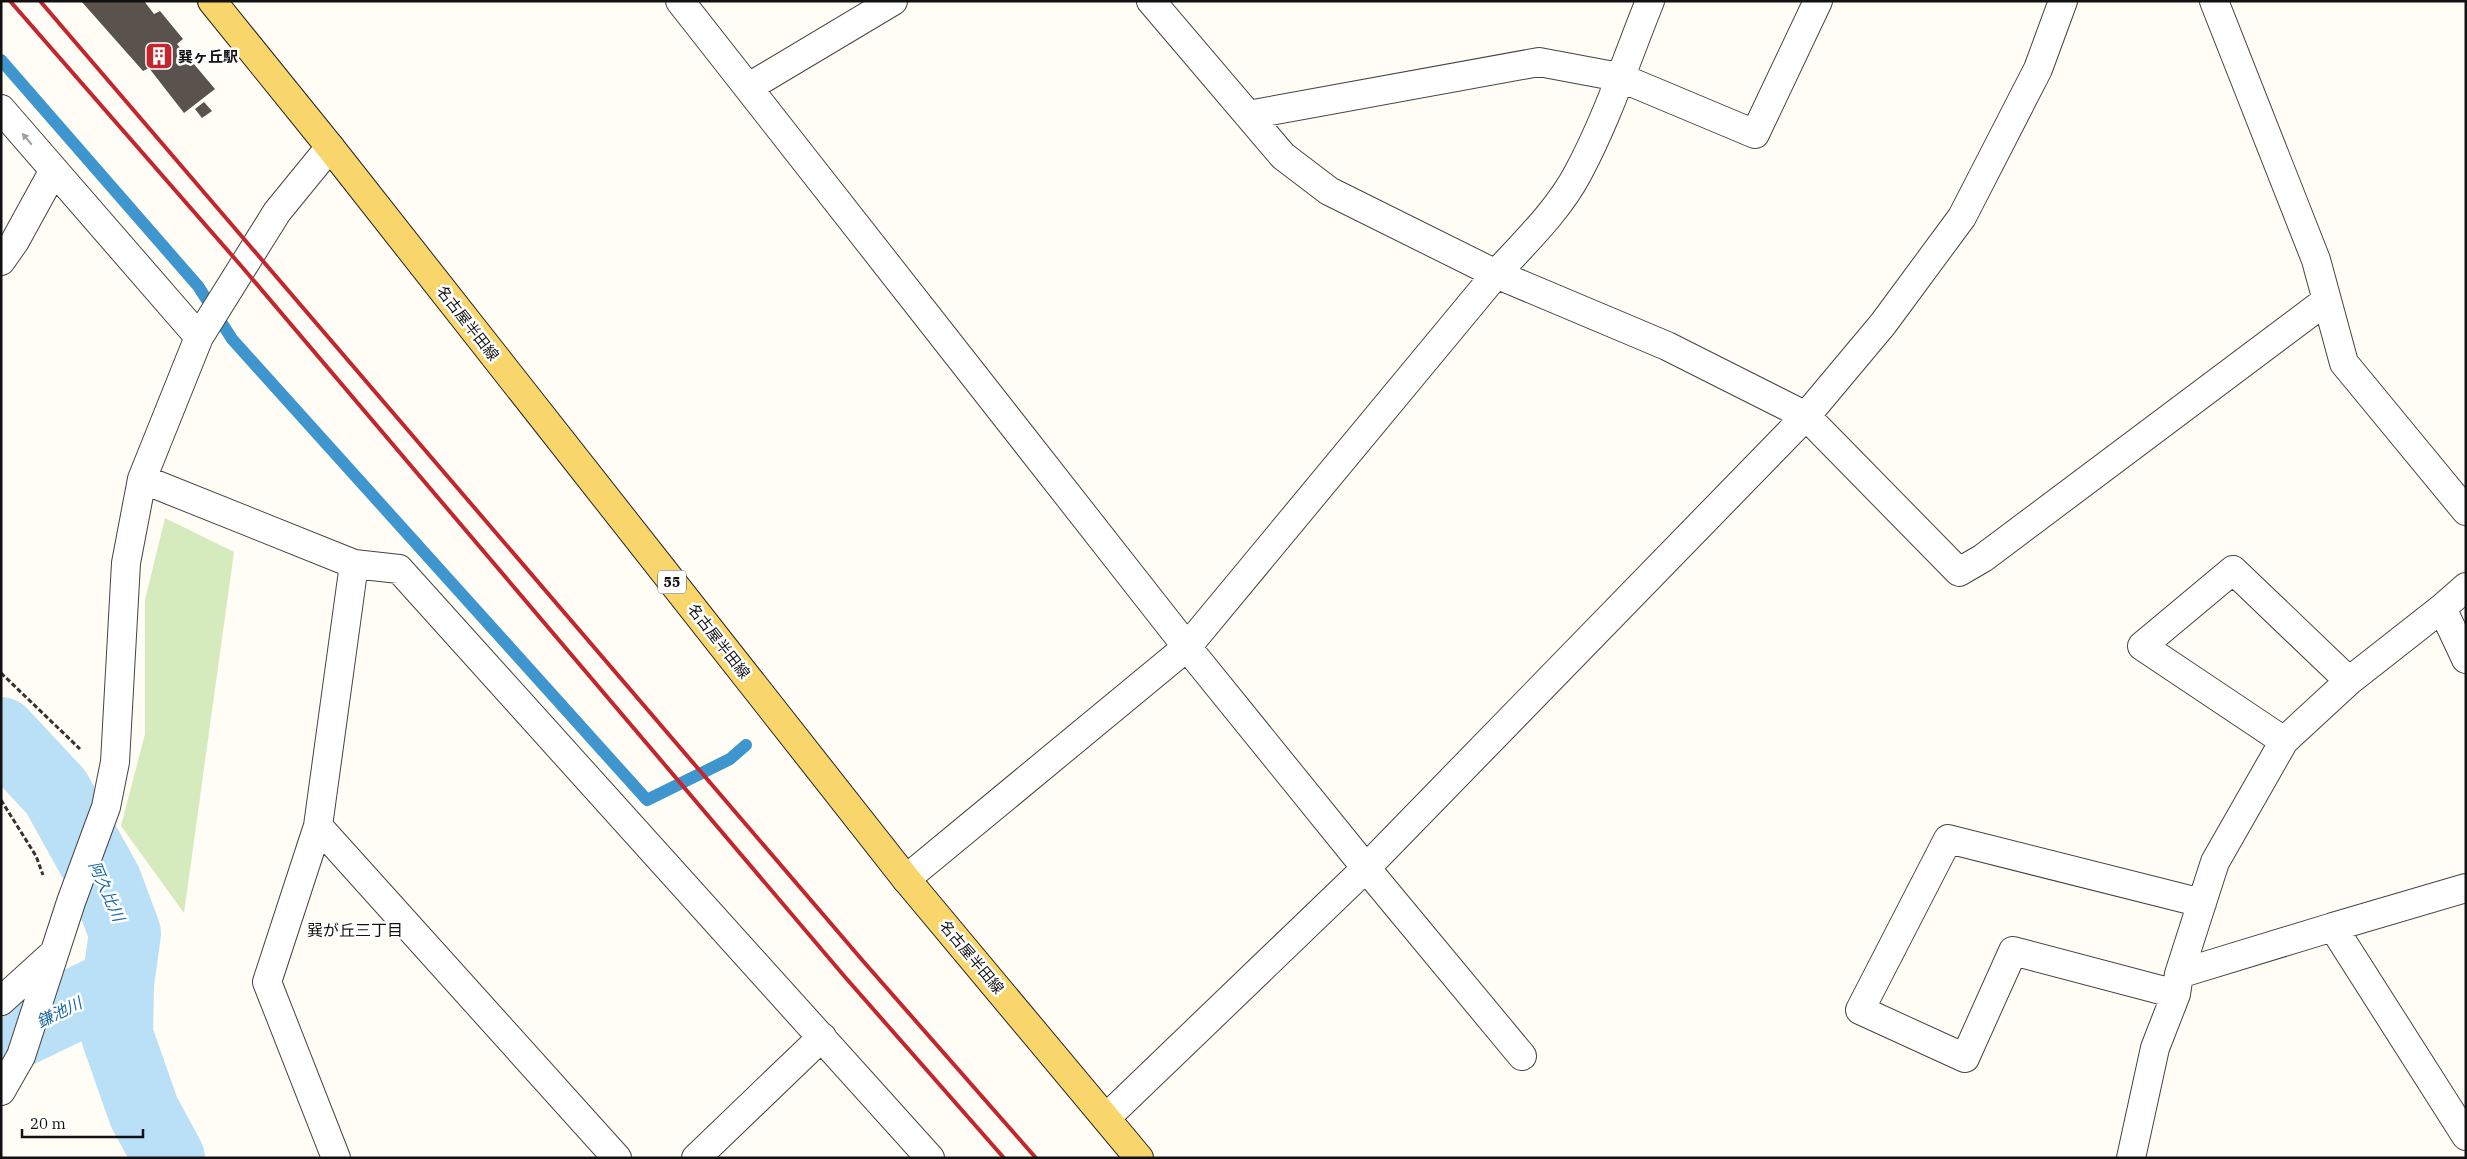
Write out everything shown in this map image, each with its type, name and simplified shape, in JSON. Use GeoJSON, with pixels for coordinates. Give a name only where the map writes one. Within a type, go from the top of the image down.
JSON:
{"type":"FeatureCollection","features":[{"type":"Feature","properties":{"kind":"main road","name":"名古屋半田線"},"geometry":{"type":"LineString","coordinates":[[212,1],[330,147],[906,879],[1138,1158]]}},
{"type":"Feature","properties":{"kind":"street"},"geometry":{"type":"LineString","coordinates":[[680,1],[1187,647],[1366,868],[1522,1056]]}},
{"type":"Feature","properties":{"kind":"street"},"geometry":{"type":"LineString","coordinates":[[749,87],[893,1]]}},
{"type":"Feature","properties":{"kind":"street"},"geometry":{"type":"LineString","coordinates":[[1151,1],[1283,156],[1329,191],[1496,274],[1667,346],[1806,416],[1958,572],[1984,558],[2327,300]]}},
{"type":"Feature","properties":{"kind":"street"},"geometry":{"type":"LineString","coordinates":[[906,879],[1187,647],[1496,274],[1545,218],[1577,175],[1650,1]]}},
{"type":"Feature","properties":{"kind":"street"},"geometry":{"type":"LineString","coordinates":[[1248,115],[1539,62],[1619,77],[1755,134],[1818,1]]}},
{"type":"Feature","properties":{"kind":"street"},"geometry":{"type":"LineString","coordinates":[[1106,1118],[1366,868],[1806,416],[1883,324],[1962,217],[2038,68],[2063,1]]}},
{"type":"Feature","properties":{"kind":"street"},"geometry":{"type":"LineString","coordinates":[[2214,1],[2316,260],[2344,363],[2466,511]]}},
{"type":"Feature","properties":{"kind":"street"},"geometry":{"type":"LineString","coordinates":[[1,109],[198,337]]}},
{"type":"Feature","properties":{"kind":"street"},"geometry":{"type":"LineString","coordinates":[[1,1091],[21,1056],[74,892],[106,807],[115,762],[126,563],[142,479],[198,337],[255,250],[277,212],[330,147]]}},
{"type":"Feature","properties":{"kind":"street"},"geometry":{"type":"LineString","coordinates":[[6,245],[54,170]]}},
{"type":"Feature","properties":{"kind":"street"},"geometry":{"type":"LineString","coordinates":[[142,479],[354,564],[399,569],[930,1158]]}},
{"type":"Feature","properties":{"kind":"street"},"geometry":{"type":"LineString","coordinates":[[336,1158],[267,982],[318,826],[354,564]]}},
{"type":"Feature","properties":{"kind":"street"},"geometry":{"type":"LineString","coordinates":[[2284,741],[2142,646],[2233,570],[2349,680]]}},
{"type":"Feature","properties":{"kind":"street"},"geometry":{"type":"LineString","coordinates":[[2132,1158],[2155,1048],[2178,984],[2215,862],[2284,741],[2349,680],[2442,608],[2466,587]]}},
{"type":"Feature","properties":{"kind":"street"},"geometry":{"type":"LineString","coordinates":[[2442,608],[2466,659]]}},
{"type":"Feature","properties":{"kind":"street"},"geometry":{"type":"LineString","coordinates":[[318,826],[617,1158]]}},
{"type":"Feature","properties":{"kind":"street"},"geometry":{"type":"LineString","coordinates":[[2202,903],[1948,839],[1860,1010],[1965,1058],[2012,951],[2178,984],[2333,927],[2466,888]]}},
{"type":"Feature","properties":{"kind":"street"},"geometry":{"type":"LineString","coordinates":[[2333,927],[2466,1136]]}},
{"type":"Feature","properties":{"kind":"street"},"geometry":{"type":"LineString","coordinates":[[1,1001],[54,954]]}},
{"type":"Feature","properties":{"kind":"street"},"geometry":{"type":"LineString","coordinates":[[696,1158],[822,1037]]}},
{"type":"Feature","properties":{"kind":"path"},"geometry":{"type":"LineString","coordinates":[[1,674],[87,755],[115,762]]}},
{"type":"Feature","properties":{"kind":"path"},"geometry":{"type":"LineString","coordinates":[[1,800],[36,856],[48,889],[74,892]]}},
{"type":"Feature","properties":{"kind":"green space"},"geometry":{"type":"Polygon","coordinates":[[[165,518],[234,552],[184,913],[121,826],[145,734],[145,600],[165,518]]]}},
{"type":"Feature","properties":{"kind":"building","name":"巽ヶ丘駅"},"geometry":{"type":"Polygon","coordinates":[[[81,1],[144,1],[154,14],[160,11],[183,39],[177,44],[215,89],[184,113],[149,68],[143,71],[81,1]]]}},
{"type":"Feature","properties":{"kind":"building"},"geometry":{"type":"Polygon","coordinates":[[[204,102],[212,111],[202,118],[195,109],[204,102]]]}},
{"type":"Feature","properties":{"kind":"waterway"},"geometry":{"type":"LineString","coordinates":[[1,60],[198,286],[232,339],[647,800],[730,759],[746,745]]}},
{"type":"Feature","properties":{"kind":"waterway","name":"阿久比川"},"geometry":{"type":"LineString","coordinates":[[1,733],[56,792],[106,882],[125,933],[118,984],[117,1035],[144,1112],[169,1158]]}},
{"type":"Feature","properties":{"kind":"waterway","name":"鎌池川"},"geometry":{"type":"LineString","coordinates":[[1,1040],[118,984]]}},
{"type":"Feature","properties":{"kind":"railway"},"geometry":{"type":"LineString","coordinates":[[10,1],[243,268],[845,977],[1004,1158]]}},
{"type":"Feature","properties":{"kind":"railway"},"geometry":{"type":"LineString","coordinates":[[40,1],[863,961],[1036,1158]]}},
{"type":"Feature","properties":{"kind":"place","name":"巽ヶ丘駅"},"geometry":{"type":"Point","coordinates":[159,56]}},
{"type":"Feature","properties":{"kind":"district","name":"巽が丘三丁目"},"geometry":{"type":"Point","coordinates":[355,930]}}]}
